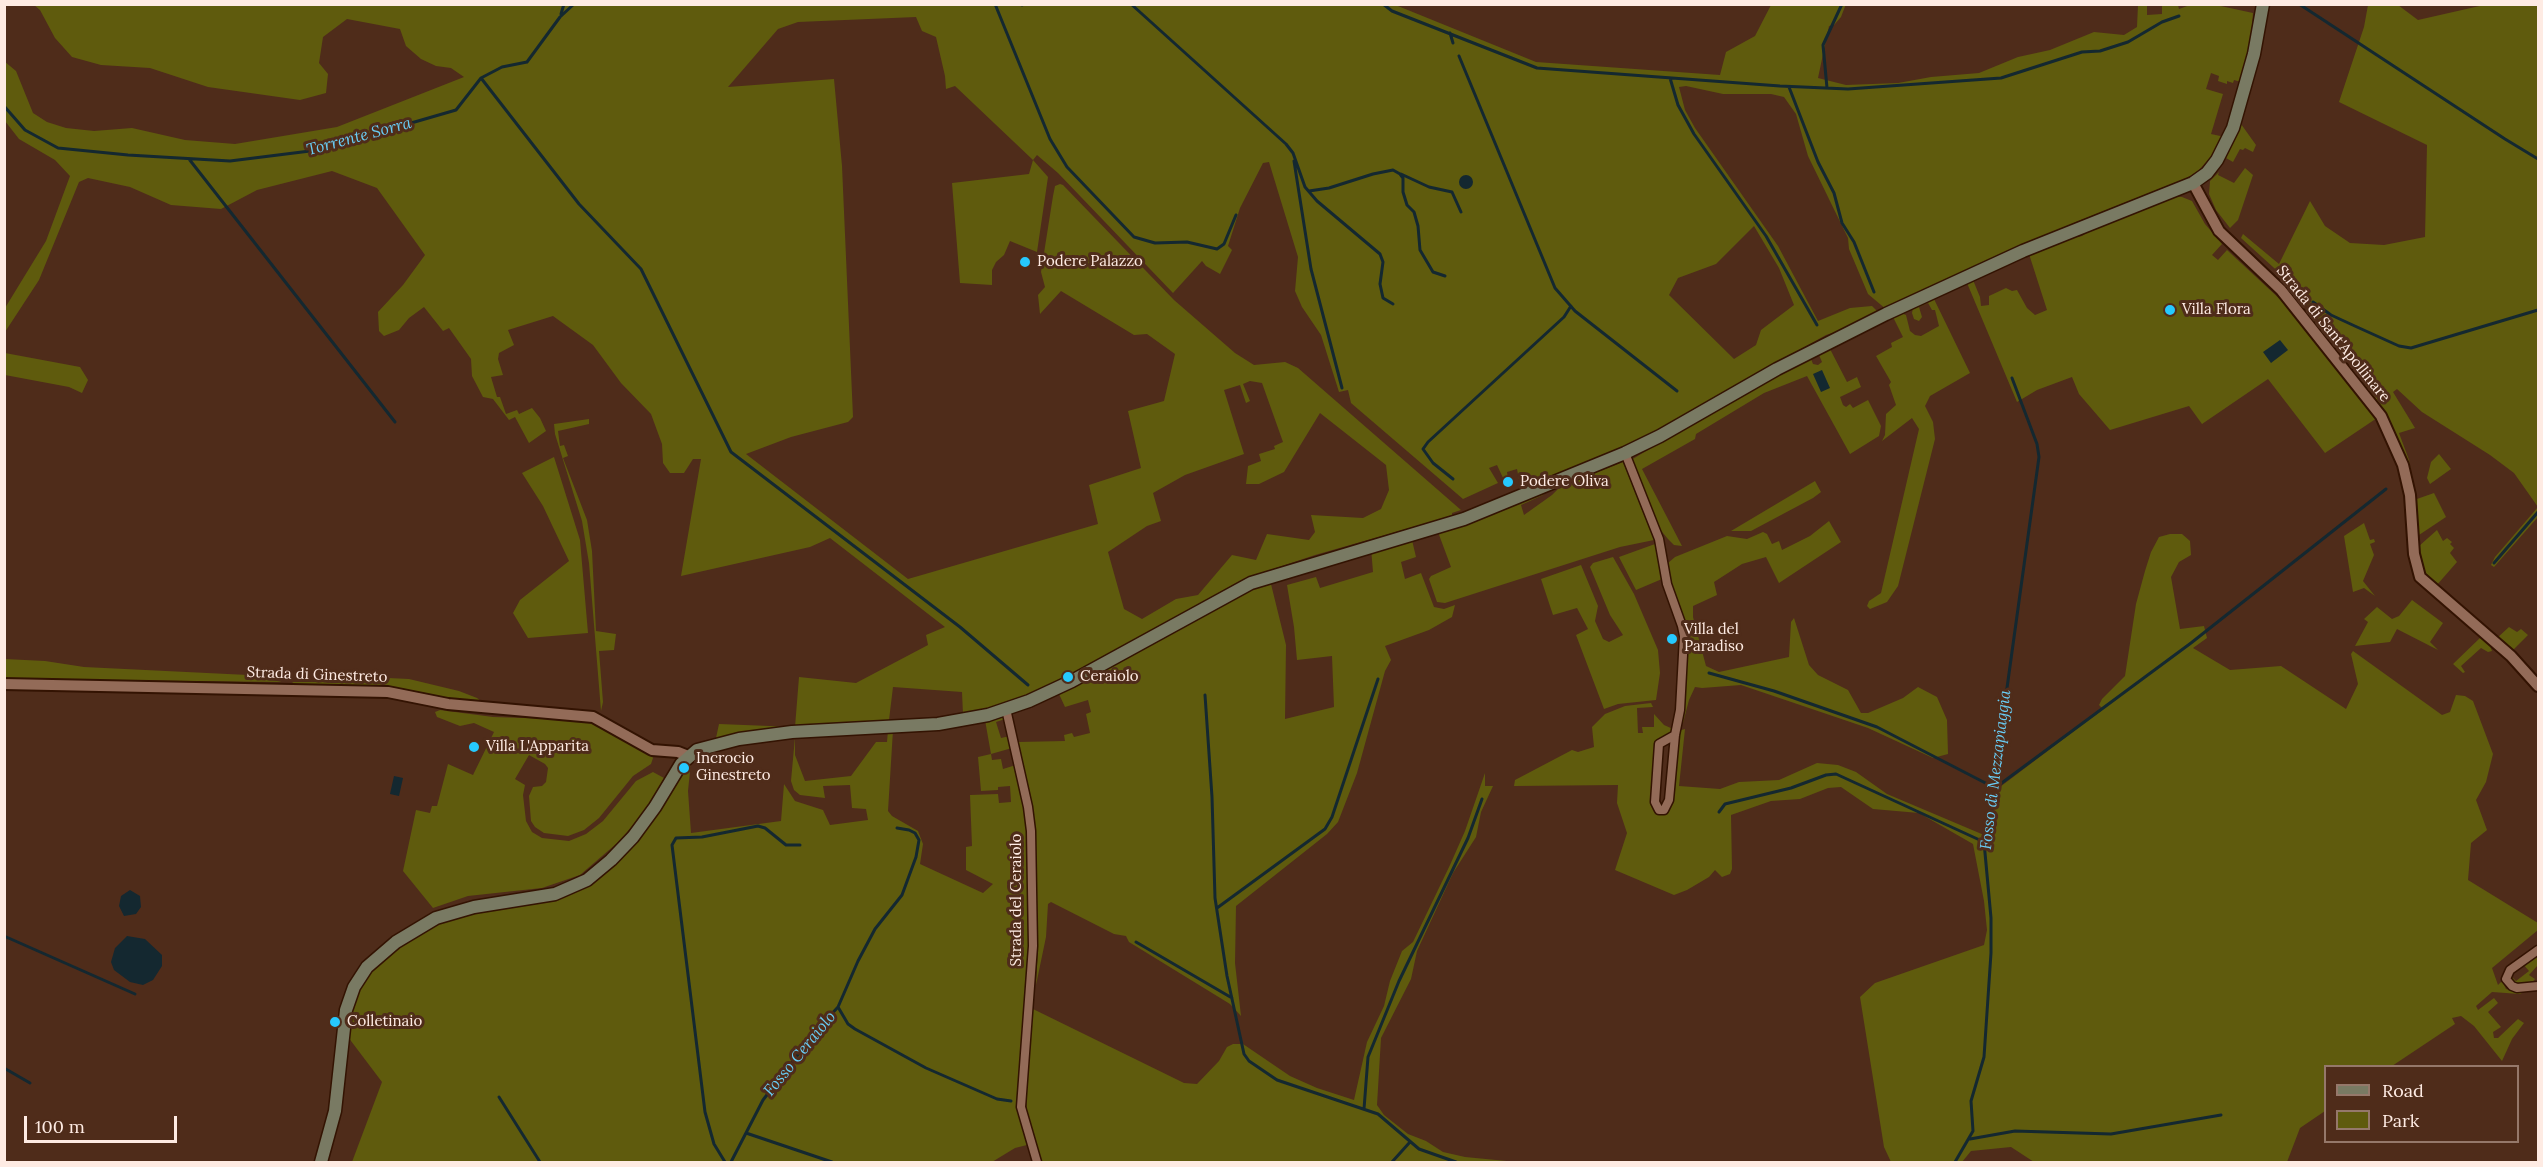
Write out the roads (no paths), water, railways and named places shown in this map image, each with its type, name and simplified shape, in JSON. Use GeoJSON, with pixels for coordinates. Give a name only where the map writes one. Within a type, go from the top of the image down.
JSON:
{"type":"FeatureCollection","features":[{"type":"Feature","properties":{"kind":"main road"},"geometry":{"type":"LineString","coordinates":[[321,1162],[335,1111],[342,1033],[347,1005],[357,981],[368,967],[396,942],[436,918],[474,907],[555,894],[587,880],[633,837],[688,756],[703,747],[759,735],[938,724],[1006,709],[1072,681],[1251,583],[1464,519],[1625,453],[1660,436],[1767,375],[1886,314],[2023,251],[2193,183],[2207,173],[2217,160],[2233,128],[2253,60],[2263,4]]}},
{"type":"Feature","properties":{"kind":"street","name":"Strada di Sant'Apollinare"},"geometry":{"type":"LineString","coordinates":[[2193,183],[2219,231],[2282,290],[2381,416],[2403,465],[2410,495],[2414,554],[2420,577],[2511,656],[2538,686]]}},
{"type":"Feature","properties":{"kind":"street"},"geometry":{"type":"LineString","coordinates":[[1625,453],[1659,539],[1667,584],[1682,626],[1682,684],[1669,800],[1664,810],[1659,810],[1654,802],[1659,744],[1675,735]]}},
{"type":"Feature","properties":{"kind":"street","name":"Strada di Ginestreto"},"geometry":{"type":"LineString","coordinates":[[4,684],[388,692],[448,704],[593,717],[648,749],[678,752],[688,756]]}},
{"type":"Feature","properties":{"kind":"street","name":"Strada del Ceraiolo"},"geometry":{"type":"LineString","coordinates":[[1006,709],[1028,807],[1031,831],[1033,946],[1021,1107],[1037,1162]]}},
{"type":"Feature","properties":{"kind":"street"},"geometry":{"type":"LineString","coordinates":[[2538,950],[2510,970],[2506,979],[2511,986],[2517,988],[2538,986]]}},
{"type":"Feature","properties":{"kind":"water"},"geometry":{"type":"Polygon","coordinates":[[[1466,175],[1471,177],[1473,182],[1471,187],[1466,189],[1461,187],[1459,182],[1461,177],[1466,175]]]}},
{"type":"Feature","properties":{"kind":"water"},"geometry":{"type":"Polygon","coordinates":[[[2280,340],[2288,350],[2271,363],[2263,352],[2280,340]]]}},
{"type":"Feature","properties":{"kind":"water"},"geometry":{"type":"Polygon","coordinates":[[[1822,370],[1830,388],[1821,392],[1813,374],[1822,370]]]}},
{"type":"Feature","properties":{"kind":"water"},"geometry":{"type":"Polygon","coordinates":[[[394,776],[403,778],[399,796],[390,794],[394,776]]]}},
{"type":"Feature","properties":{"kind":"water"},"geometry":{"type":"Polygon","coordinates":[[[130,890],[140,896],[141,907],[136,914],[124,916],[119,906],[121,896],[130,890]]]}},
{"type":"Feature","properties":{"kind":"water"},"geometry":{"type":"Polygon","coordinates":[[[127,936],[145,939],[162,955],[162,966],[153,980],[143,985],[130,982],[114,970],[111,962],[115,948],[127,936]]]}},
{"type":"Feature","properties":{"kind":"waterway"},"geometry":{"type":"LineString","coordinates":[[561,14],[564,4]]}},
{"type":"Feature","properties":{"kind":"waterway","name":"Torrente Sorra"},"geometry":{"type":"LineString","coordinates":[[4,106],[25,130],[58,148],[230,161],[318,150],[456,110],[481,78],[502,67],[527,62],[560,17],[574,4]]}},
{"type":"Feature","properties":{"kind":"waterway"},"geometry":{"type":"LineString","coordinates":[[995,4],[1050,139],[1067,167],[1134,237],[1155,243],[1187,242],[1217,249],[1224,244],[1236,215]]}},
{"type":"Feature","properties":{"kind":"waterway"},"geometry":{"type":"LineString","coordinates":[[1131,4],[1286,144],[1293,153],[1305,187],[1317,201],[1380,254],[1383,262],[1380,284],[1383,298],[1393,304]]}},
{"type":"Feature","properties":{"kind":"waterway"},"geometry":{"type":"LineString","coordinates":[[1383,4],[1392,11],[1537,68],[1848,89],[2001,78],[2082,52],[2100,51],[2128,42],[2162,22],[2179,16]]}},
{"type":"Feature","properties":{"kind":"waterway"},"geometry":{"type":"LineString","coordinates":[[1827,88],[1823,45],[1842,4]]}},
{"type":"Feature","properties":{"kind":"waterway"},"geometry":{"type":"LineString","coordinates":[[2299,4],[2538,159]]}},
{"type":"Feature","properties":{"kind":"waterway"},"geometry":{"type":"LineString","coordinates":[[1450,33],[1453,43]]}},
{"type":"Feature","properties":{"kind":"waterway"},"geometry":{"type":"LineString","coordinates":[[1459,56],[1555,288],[1575,311],[1677,391]]}},
{"type":"Feature","properties":{"kind":"waterway"},"geometry":{"type":"LineString","coordinates":[[481,78],[579,204],[641,269],[731,452],[960,627],[1028,685]]}},
{"type":"Feature","properties":{"kind":"waterway"},"geometry":{"type":"LineString","coordinates":[[1670,78],[1678,105],[1694,134],[1766,236],[1817,325]]}},
{"type":"Feature","properties":{"kind":"waterway"},"geometry":{"type":"LineString","coordinates":[[1789,87],[1818,162],[1834,193],[1842,223],[1854,242],[1874,292]]}},
{"type":"Feature","properties":{"kind":"waterway"},"geometry":{"type":"LineString","coordinates":[[189,159],[395,422]]}},
{"type":"Feature","properties":{"kind":"waterway"},"geometry":{"type":"LineString","coordinates":[[1294,161],[1311,269],[1342,388]]}},
{"type":"Feature","properties":{"kind":"waterway"},"geometry":{"type":"LineString","coordinates":[[1309,191],[1329,188],[1393,170],[1400,174],[1403,178],[1403,192],[1407,205],[1414,212],[1418,226],[1420,250],[1433,272],[1445,276]]}},
{"type":"Feature","properties":{"kind":"waterway"},"geometry":{"type":"LineString","coordinates":[[1401,174],[1429,187],[1452,192],[1461,212]]}},
{"type":"Feature","properties":{"kind":"waterway"},"geometry":{"type":"LineString","coordinates":[[2313,302],[2331,315],[2399,346],[2411,348],[2538,310]]}},
{"type":"Feature","properties":{"kind":"waterway"},"geometry":{"type":"LineString","coordinates":[[1453,479],[1433,463],[1423,449],[1564,317],[1571,306]]}},
{"type":"Feature","properties":{"kind":"waterway","name":"Fosso di Mezzapiaggia"},"geometry":{"type":"LineString","coordinates":[[1955,1162],[1973,1131],[1971,1101],[1984,1057],[1991,953],[1991,918],[1984,842],[1998,785],[2002,724],[2039,457],[2037,444],[2012,378]]}},
{"type":"Feature","properties":{"kind":"waterway"},"geometry":{"type":"LineString","coordinates":[[1999,785],[2191,643],[2386,489]]}},
{"type":"Feature","properties":{"kind":"waterway"},"geometry":{"type":"LineString","coordinates":[[2494,563],[2538,512]]}},
{"type":"Feature","properties":{"kind":"waterway"},"geometry":{"type":"LineString","coordinates":[[1709,673],[1774,691],[1877,727],[1997,789]]}},
{"type":"Feature","properties":{"kind":"waterway"},"geometry":{"type":"LineString","coordinates":[[1217,908],[1325,829],[1332,817],[1378,679]]}},
{"type":"Feature","properties":{"kind":"waterway"},"geometry":{"type":"LineString","coordinates":[[1205,695],[1212,797],[1215,898],[1227,976],[1244,1054],[1249,1061],[1277,1080],[1378,1114],[1419,1149],[1456,1162]]}},
{"type":"Feature","properties":{"kind":"waterway"},"geometry":{"type":"LineString","coordinates":[[1719,812],[1725,804],[1836,774],[1984,842]]}},
{"type":"Feature","properties":{"kind":"waterway"},"geometry":{"type":"LineString","coordinates":[[1364,1109],[1368,1057],[1399,981],[1468,838],[1482,799]]}},
{"type":"Feature","properties":{"kind":"waterway"},"geometry":{"type":"LineString","coordinates":[[725,1162],[714,1144],[705,1112],[672,845],[676,838],[702,837],[758,826],[765,828],[786,845],[800,845]]}},
{"type":"Feature","properties":{"kind":"waterway","name":"Fosso Ceraiolo"},"geometry":{"type":"LineString","coordinates":[[731,1162],[763,1100],[817,1030],[838,1007],[875,929],[902,895],[916,857],[919,840],[915,833],[897,828]]}},
{"type":"Feature","properties":{"kind":"waterway"},"geometry":{"type":"LineString","coordinates":[[4,936],[135,994]]}},
{"type":"Feature","properties":{"kind":"waterway"},"geometry":{"type":"LineString","coordinates":[[1136,942],[1232,998]]}},
{"type":"Feature","properties":{"kind":"waterway"},"geometry":{"type":"LineString","coordinates":[[838,1007],[848,1024],[855,1029],[926,1068],[997,1099],[1011,1101]]}},
{"type":"Feature","properties":{"kind":"waterway"},"geometry":{"type":"LineString","coordinates":[[4,1068],[30,1083]]}},
{"type":"Feature","properties":{"kind":"waterway"},"geometry":{"type":"LineString","coordinates":[[499,1097],[540,1162]]}},
{"type":"Feature","properties":{"kind":"waterway"},"geometry":{"type":"LineString","coordinates":[[1970,1139],[2015,1131],[2111,1134],[2221,1115]]}},
{"type":"Feature","properties":{"kind":"waterway"},"geometry":{"type":"LineString","coordinates":[[746,1133],[832,1162]]}},
{"type":"Feature","properties":{"kind":"waterway"},"geometry":{"type":"LineString","coordinates":[[1392,1162],[1410,1142]]}},
{"type":"Feature","properties":{"kind":"place","name":"Podere Palazzo"},"geometry":{"type":"Point","coordinates":[1025,262]}},
{"type":"Feature","properties":{"kind":"place","name":"Villa Flora"},"geometry":{"type":"Point","coordinates":[2170,310]}},
{"type":"Feature","properties":{"kind":"place","name":"Podere Oliva"},"geometry":{"type":"Point","coordinates":[1508,482]}},
{"type":"Feature","properties":{"kind":"place","name":"Villa del Paradiso"},"geometry":{"type":"Point","coordinates":[1672,639]}},
{"type":"Feature","properties":{"kind":"place","name":"Ceraiolo"},"geometry":{"type":"Point","coordinates":[1068,677]}},
{"type":"Feature","properties":{"kind":"place","name":"Villa L'Apparita"},"geometry":{"type":"Point","coordinates":[474,747]}},
{"type":"Feature","properties":{"kind":"place","name":"Incrocio Ginestreto"},"geometry":{"type":"Point","coordinates":[684,768]}},
{"type":"Feature","properties":{"kind":"place","name":"Colletinaio"},"geometry":{"type":"Point","coordinates":[335,1022]}}]}
